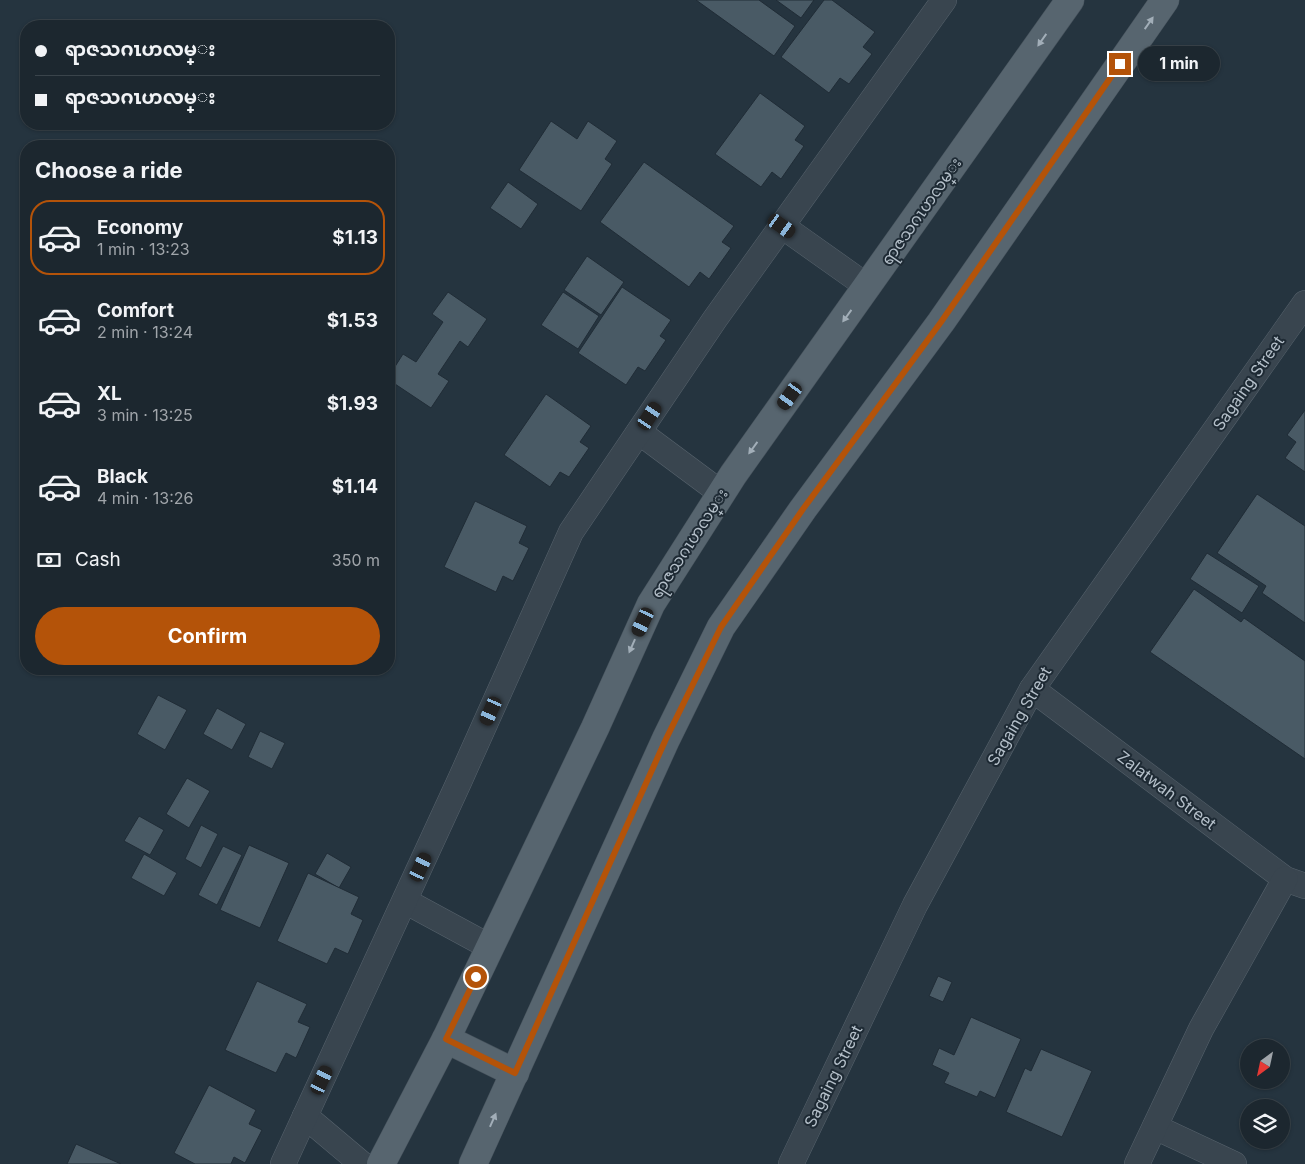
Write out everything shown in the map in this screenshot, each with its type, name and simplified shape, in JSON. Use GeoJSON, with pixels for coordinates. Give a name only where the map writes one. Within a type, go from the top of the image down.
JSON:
{"type":"FeatureCollection","features":[{"type":"Feature","properties":{"kind":"main road","name":"ရာဇသဂၤဟလမ္း"},"geometry":{"type":"LineString","coordinates":[[381,1164],[446,1039],[595,728],[651,604],[721,493],[1069,0]]}},
{"type":"Feature","properties":{"kind":"main road"},"geometry":{"type":"LineString","coordinates":[[473,1164],[666,739],[721,627],[803,509],[941,322],[1165,0]]}},
{"type":"Feature","properties":{"kind":"main road"},"geometry":{"type":"LineString","coordinates":[[446,1039],[515,1073]]}},
{"type":"Feature","properties":{"kind":"street"},"geometry":{"type":"LineString","coordinates":[[283,1164],[405,901],[571,532],[782,226],[944,0]]}},
{"type":"Feature","properties":{"kind":"street"},"geometry":{"type":"LineString","coordinates":[[782,226],[868,287]]}},
{"type":"Feature","properties":{"kind":"street","name":"Sagaing Street"},"geometry":{"type":"LineString","coordinates":[[791,1164],[915,905],[1032,689],[1305,303]]}},
{"type":"Feature","properties":{"kind":"street"},"geometry":{"type":"LineString","coordinates":[[639,432],[721,493]]}},
{"type":"Feature","properties":{"kind":"street","name":"Zalatwah Street"},"geometry":{"type":"LineString","coordinates":[[1032,689],[1295,882]]}},
{"type":"Feature","properties":{"kind":"street"},"geometry":{"type":"LineString","coordinates":[[1137,1164],[1201,1029],[1295,882]]}},
{"type":"Feature","properties":{"kind":"street"},"geometry":{"type":"LineString","coordinates":[[405,901],[490,946]]}},
{"type":"Feature","properties":{"kind":"street"},"geometry":{"type":"LineString","coordinates":[[305,1116],[362,1164]]}},
{"type":"Feature","properties":{"kind":"street"},"geometry":{"type":"LineString","coordinates":[[1155,1126],[1234,1164]]}},
{"type":"Feature","properties":{"kind":"building"},"geometry":{"type":"Polygon","coordinates":[[[696,0],[759,0],[795,26],[774,56],[696,0]]]}},
{"type":"Feature","properties":{"kind":"building"},"geometry":{"type":"Polygon","coordinates":[[[776,0],[814,0],[801,18],[776,0]]]}},
{"type":"Feature","properties":{"kind":"building"},"geometry":{"type":"Polygon","coordinates":[[[824,0],[832,0],[875,32],[863,47],[872,54],[849,84],[840,78],[829,93],[781,57],[824,0]]]}},
{"type":"Feature","properties":{"kind":"building"},"geometry":{"type":"Polygon","coordinates":[[[760,93],[805,126],[795,140],[804,146],[781,179],[772,172],[761,187],[715,154],[760,93]]]}},
{"type":"Feature","properties":{"kind":"building"},"geometry":{"type":"Polygon","coordinates":[[[551,121],[577,139],[588,121],[617,141],[605,159],[612,164],[581,211],[519,170],[551,121]]]}},
{"type":"Feature","properties":{"kind":"building"},"geometry":{"type":"Polygon","coordinates":[[[644,162],[734,226],[722,242],[731,248],[709,279],[700,272],[689,287],[600,222],[644,162]]]}},
{"type":"Feature","properties":{"kind":"building"},"geometry":{"type":"Polygon","coordinates":[[[508,182],[538,204],[521,229],[490,208],[508,182]]]}},
{"type":"Feature","properties":{"kind":"building"},"geometry":{"type":"Polygon","coordinates":[[[587,256],[624,282],[601,315],[564,290],[587,256]]]}},
{"type":"Feature","properties":{"kind":"building"},"geometry":{"type":"Polygon","coordinates":[[[622,287],[671,320],[660,336],[666,340],[645,371],[638,367],[626,385],[578,353],[622,287]]]}},
{"type":"Feature","properties":{"kind":"building"},"geometry":{"type":"Polygon","coordinates":[[[448,292],[487,319],[468,347],[460,341],[438,374],[449,381],[431,408],[395,384],[395,367],[403,354],[416,362],[443,322],[432,314],[448,292]]]}},
{"type":"Feature","properties":{"kind":"building"},"geometry":{"type":"Polygon","coordinates":[[[563,292],[599,316],[578,349],[541,325],[563,292]]]}},
{"type":"Feature","properties":{"kind":"building"},"geometry":{"type":"Polygon","coordinates":[[[546,394],[591,426],[580,442],[589,448],[569,477],[560,472],[550,487],[504,455],[546,394]]]}},
{"type":"Feature","properties":{"kind":"building"},"geometry":{"type":"Polygon","coordinates":[[[1305,410],[1305,472],[1285,458],[1296,442],[1287,435],[1305,410]]]}},
{"type":"Feature","properties":{"kind":"building"},"geometry":{"type":"Polygon","coordinates":[[[1257,494],[1305,526],[1305,623],[1262,593],[1266,586],[1217,553],[1257,494]]]}},
{"type":"Feature","properties":{"kind":"building"},"geometry":{"type":"Polygon","coordinates":[[[475,501],[527,526],[519,543],[529,548],[513,581],[503,576],[496,592],[444,567],[475,501]]]}},
{"type":"Feature","properties":{"kind":"building"},"geometry":{"type":"Polygon","coordinates":[[[1207,553],[1259,586],[1242,613],[1190,579],[1207,553]]]}},
{"type":"Feature","properties":{"kind":"building"},"geometry":{"type":"Polygon","coordinates":[[[1194,589],[1241,622],[1244,618],[1305,661],[1305,759],[1150,652],[1194,589]]]}},
{"type":"Feature","properties":{"kind":"building"},"geometry":{"type":"Polygon","coordinates":[[[158,695],[187,710],[165,750],[137,734],[158,695]]]}},
{"type":"Feature","properties":{"kind":"building"},"geometry":{"type":"Polygon","coordinates":[[[217,708],[246,724],[232,750],[203,734],[217,708]]]}},
{"type":"Feature","properties":{"kind":"building"},"geometry":{"type":"Polygon","coordinates":[[[260,731],[285,743],[272,769],[248,757],[260,731]]]}},
{"type":"Feature","properties":{"kind":"building"},"geometry":{"type":"Polygon","coordinates":[[[187,778],[210,791],[189,828],[166,814],[187,778]]]}},
{"type":"Feature","properties":{"kind":"building"},"geometry":{"type":"Polygon","coordinates":[[[139,816],[164,830],[150,855],[124,841],[139,816]]]}},
{"type":"Feature","properties":{"kind":"building"},"geometry":{"type":"Polygon","coordinates":[[[201,825],[218,834],[201,868],[185,859],[201,825]]]}},
{"type":"Feature","properties":{"kind":"building"},"geometry":{"type":"Polygon","coordinates":[[[249,845],[289,863],[260,928],[220,910],[249,845]]]}},
{"type":"Feature","properties":{"kind":"building"},"geometry":{"type":"Polygon","coordinates":[[[223,846],[242,855],[217,905],[198,895],[223,846]]]}},
{"type":"Feature","properties":{"kind":"building"},"geometry":{"type":"Polygon","coordinates":[[[327,853],[351,867],[339,888],[315,874],[327,853]]]}},
{"type":"Feature","properties":{"kind":"building"},"geometry":{"type":"Polygon","coordinates":[[[144,854],[177,873],[164,896],[131,878],[144,854]]]}},
{"type":"Feature","properties":{"kind":"building"},"geometry":{"type":"Polygon","coordinates":[[[308,873],[359,897],[351,914],[363,920],[348,954],[335,948],[327,964],[277,941],[308,873]]]}},
{"type":"Feature","properties":{"kind":"building"},"geometry":{"type":"Polygon","coordinates":[[[938,976],[952,982],[943,1002],[929,996],[938,976]]]}},
{"type":"Feature","properties":{"kind":"building"},"geometry":{"type":"Polygon","coordinates":[[[257,981],[307,1004],[298,1022],[310,1027],[296,1058],[286,1053],[276,1073],[225,1050],[257,981]]]}},
{"type":"Feature","properties":{"kind":"building"},"geometry":{"type":"Polygon","coordinates":[[[971,1017],[1021,1039],[995,1098],[980,1091],[977,1097],[944,1083],[949,1073],[932,1065],[939,1048],[954,1055],[971,1017]]]}},
{"type":"Feature","properties":{"kind":"building"},"geometry":{"type":"Polygon","coordinates":[[[1041,1049],[1092,1071],[1062,1137],[1006,1112],[1025,1068],[1031,1071],[1041,1049]]]}},
{"type":"Feature","properties":{"kind":"building"},"geometry":{"type":"Polygon","coordinates":[[[209,1085],[256,1110],[249,1124],[262,1130],[245,1163],[234,1157],[231,1164],[195,1164],[174,1153],[209,1085]]]}},
{"type":"Feature","properties":{"kind":"building"},"geometry":{"type":"Polygon","coordinates":[[[76,1144],[121,1164],[67,1164],[76,1144]]]}},
{"type":"Feature","properties":{"kind":"route"},"geometry":{"type":"LineString","coordinates":[[476,977],[446,1039],[515,1073],[666,739],[721,627],[803,509],[941,322],[1120,64]]}}]}
